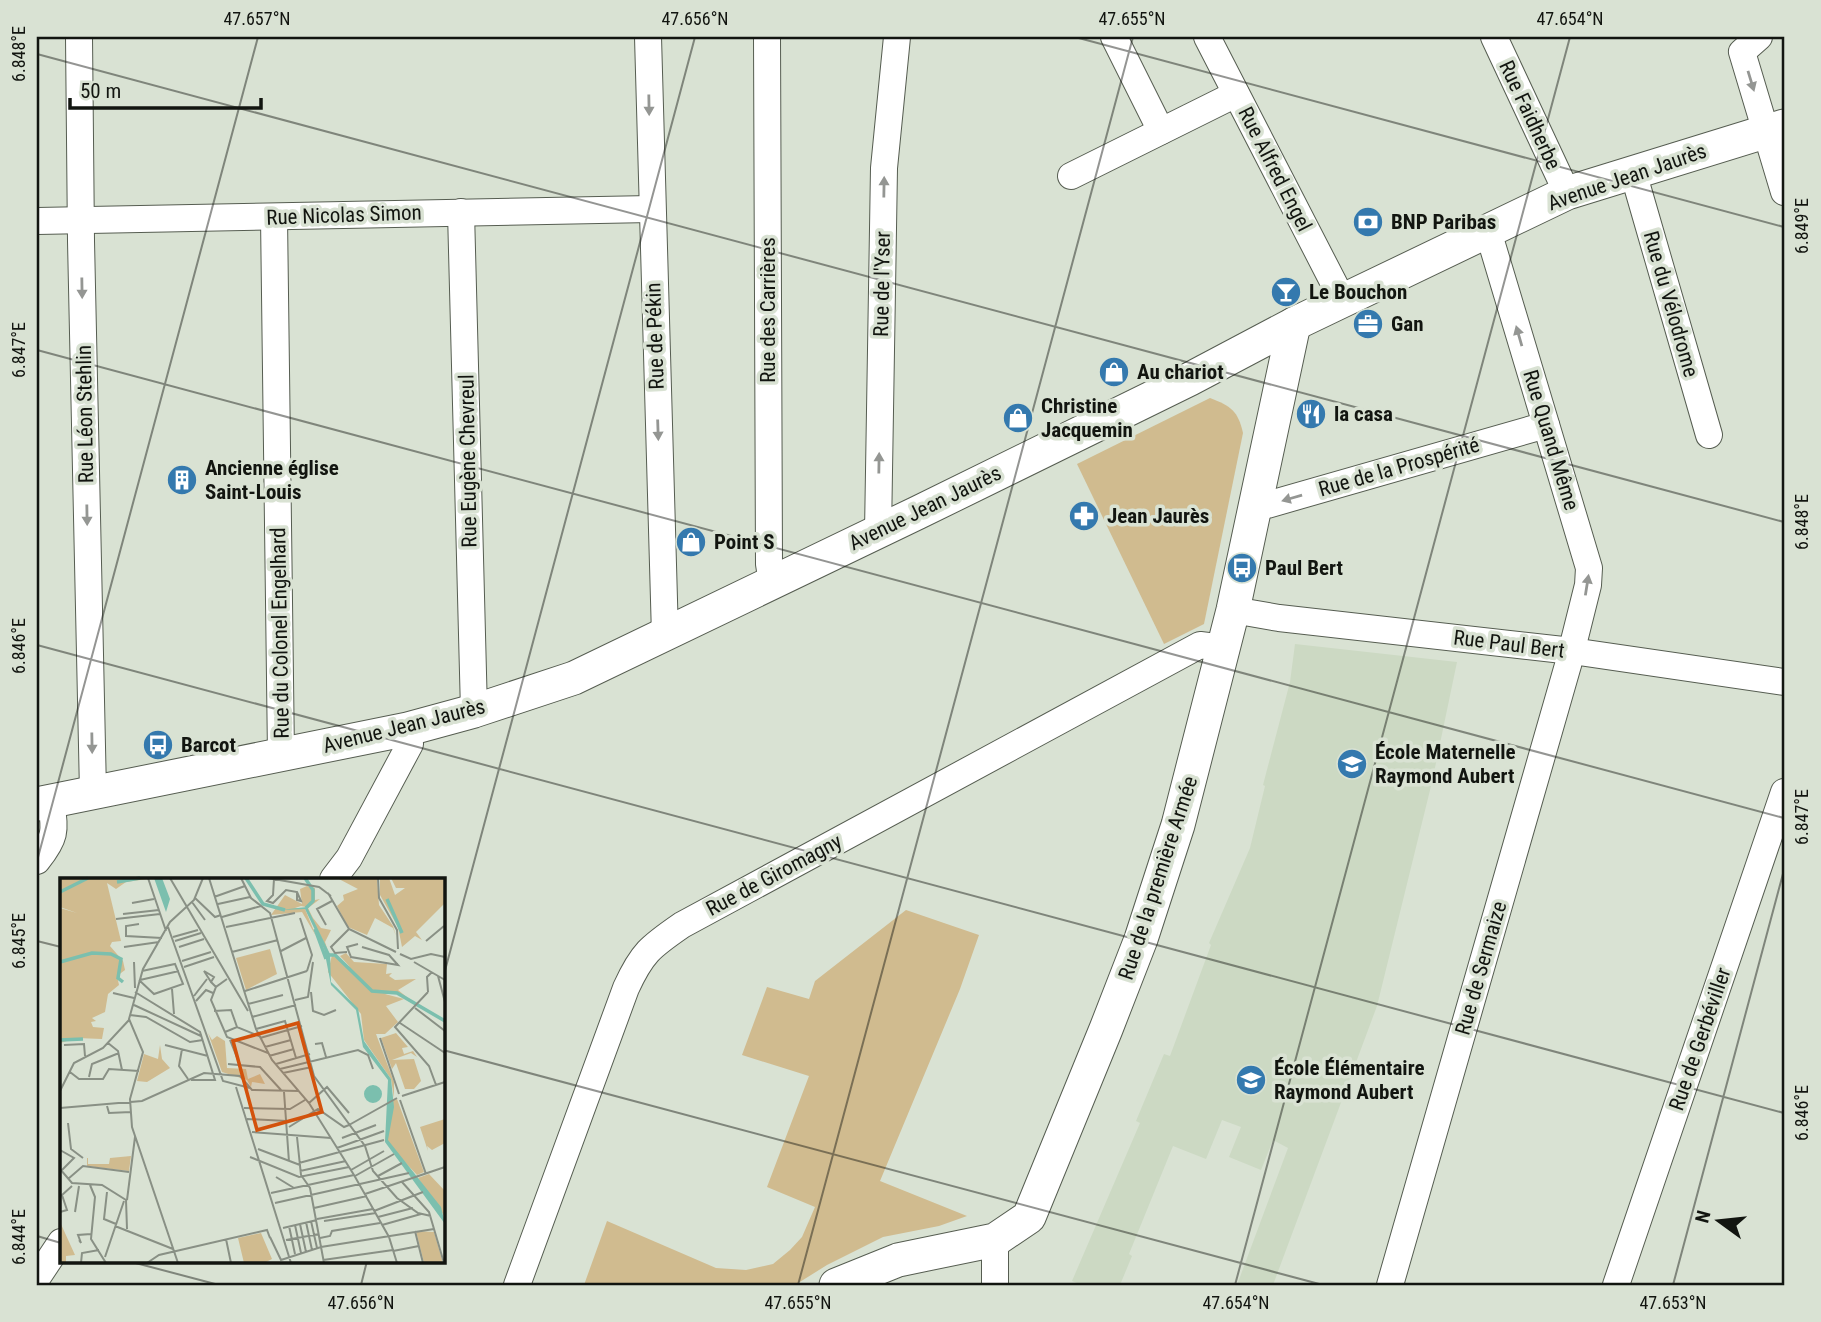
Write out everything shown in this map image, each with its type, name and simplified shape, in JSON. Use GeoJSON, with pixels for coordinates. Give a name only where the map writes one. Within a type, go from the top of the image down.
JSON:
{"type":"FeatureCollection","features":[{"type":"Feature","properties":{"kind":"main road","name":"Avenue Jean Jaurès"},"geometry":{"type":"LineString","coordinates":[[44,802],[408,729],[474,711],[574,678],[878,532],[1190,379],[1294,324],[1567,193],[1775,129]]}},
{"type":"Feature","properties":{"kind":"main road","name":"Rue de la première Armée"},"geometry":{"type":"LineString","coordinates":[[836,1285],[898,1260],[995,1240],[1029,1217],[1106,1029],[1140,939],[1178,825],[1233,610],[1294,324]]}},
{"type":"Feature","properties":{"kind":"street","name":"Rue Léon Stehlin"},"geometry":{"type":"LineString","coordinates":[[79,37],[93,792]]}},
{"type":"Feature","properties":{"kind":"street","name":"Rue de Pékin"},"geometry":{"type":"LineString","coordinates":[[648,37],[665,635]]}},
{"type":"Feature","properties":{"kind":"street","name":"Rue des Carrières"},"geometry":{"type":"LineString","coordinates":[[766,37],[769,564],[772,583]]}},
{"type":"Feature","properties":{"kind":"street","name":"Rue de l'Yser"},"geometry":{"type":"LineString","coordinates":[[878,532],[884,168],[897,37]]}},
{"type":"Feature","properties":{"kind":"street"},"geometry":{"type":"LineString","coordinates":[[1114,37],[1161,131]]}},
{"type":"Feature","properties":{"kind":"street","name":"Rue Alfred Engel"},"geometry":{"type":"LineString","coordinates":[[1207,37],[1343,301]]}},
{"type":"Feature","properties":{"kind":"street","name":"Rue Faidherbe"},"geometry":{"type":"LineString","coordinates":[[1494,37],[1567,193]]}},
{"type":"Feature","properties":{"kind":"street"},"geometry":{"type":"LineString","coordinates":[[1759,37],[1742,52],[1775,129],[1784,192]]}},
{"type":"Feature","properties":{"kind":"street"},"geometry":{"type":"LineString","coordinates":[[1072,176],[1236,94]]}},
{"type":"Feature","properties":{"kind":"street","name":"Rue du Vélodrome"},"geometry":{"type":"LineString","coordinates":[[1633,172],[1709,435]]}},
{"type":"Feature","properties":{"kind":"street","name":"Rue Nicolas Simon"},"geometry":{"type":"LineString","coordinates":[[37,220],[651,209]]}},
{"type":"Feature","properties":{"kind":"street","name":"Rue Eugène Chevreul"},"geometry":{"type":"LineString","coordinates":[[461,212],[474,711]]}},
{"type":"Feature","properties":{"kind":"street","name":"Rue du Colonel Engelhard"},"geometry":{"type":"LineString","coordinates":[[274,217],[281,755]]}},
{"type":"Feature","properties":{"kind":"street","name":"Rue Quand Même"},"geometry":{"type":"LineString","coordinates":[[1488,231],[1589,568],[1588,584],[1572,652]]}},
{"type":"Feature","properties":{"kind":"street","name":"Rue de la Prospérité"},"geometry":{"type":"LineString","coordinates":[[1254,509],[1546,425]]}},
{"type":"Feature","properties":{"kind":"street","name":"Rue Paul Bert"},"geometry":{"type":"LineString","coordinates":[[1233,610],[1279,618],[1572,652],[1784,682]]}},
{"type":"Feature","properties":{"kind":"street","name":"Rue de Giromagny"},"geometry":{"type":"LineString","coordinates":[[517,1285],[626,988],[638,962],[648,950],[682,925],[1199,645],[1224,648]]}},
{"type":"Feature","properties":{"kind":"street","name":"Rue de Sermaize"},"geometry":{"type":"LineString","coordinates":[[1390,1285],[1572,652]]}},
{"type":"Feature","properties":{"kind":"street"},"geometry":{"type":"LineString","coordinates":[[334,878],[349,858],[410,744],[408,729]]}},
{"type":"Feature","properties":{"kind":"street","name":"Rue de Gerbéviller"},"geometry":{"type":"LineString","coordinates":[[1616,1285],[1784,792]]}},
{"type":"Feature","properties":{"kind":"street"},"geometry":{"type":"LineString","coordinates":[[37,861],[48,847],[55,830],[44,802]]}},
{"type":"Feature","properties":{"kind":"street"},"geometry":{"type":"LineString","coordinates":[[995,1240],[995,1285]]}},
{"type":"Feature","properties":{"kind":"street"},"geometry":{"type":"LineString","coordinates":[[37,1278],[60,1244]]}},
{"type":"Feature","properties":{"kind":"shaded area"},"geometry":{"type":"Polygon","coordinates":[[[1210,398],[1232,410],[1239,419],[1243,433],[1204,624],[1164,644],[1077,464],[1210,398]]]}},
{"type":"Feature","properties":{"kind":"shaded area"},"geometry":{"type":"Polygon","coordinates":[[[1295,644],[1457,662],[1432,782],[1377,1006],[1273,1285],[1237,1285],[1288,1148],[1273,1140],[1261,1170],[1229,1157],[1241,1127],[1222,1120],[1206,1159],[1173,1146],[1129,1254],[1132,1256],[1120,1285],[1082,1285],[1072,1281],[1140,1123],[1136,1121],[1164,1054],[1170,1056],[1211,945],[1209,943],[1250,848],[1265,786],[1263,785],[1290,682],[1295,644]]]}},
{"type":"Feature","properties":{"kind":"shaded area"},"geometry":{"type":"Polygon","coordinates":[[[906,910],[979,935],[960,989],[880,1181],[967,1216],[939,1226],[883,1237],[827,1265],[795,1285],[584,1285],[607,1221],[716,1268],[746,1270],[773,1264],[802,1237],[815,1207],[767,1187],[809,1076],[742,1055],[767,987],[809,999],[815,981],[906,910]]]}},
{"type":"Feature","properties":{"kind":"place","name":"BNP Paribas"},"geometry":{"type":"Point","coordinates":[1368,222]}},
{"type":"Feature","properties":{"kind":"place","name":"Le Bouchon"},"geometry":{"type":"Point","coordinates":[1286,292]}},
{"type":"Feature","properties":{"kind":"place","name":"Gan"},"geometry":{"type":"Point","coordinates":[1368,324]}},
{"type":"Feature","properties":{"kind":"place","name":"Au chariot"},"geometry":{"type":"Point","coordinates":[1114,372]}},
{"type":"Feature","properties":{"kind":"place","name":"la casa"},"geometry":{"type":"Point","coordinates":[1311,414]}},
{"type":"Feature","properties":{"kind":"place","name":"Christine Jacquemin"},"geometry":{"type":"Point","coordinates":[1018,418]}},
{"type":"Feature","properties":{"kind":"place","name":"Ancienne église Saint-Louis"},"geometry":{"type":"Point","coordinates":[182,480]}},
{"type":"Feature","properties":{"kind":"place","name":"Jean Jaurès"},"geometry":{"type":"Point","coordinates":[1084,516]}},
{"type":"Feature","properties":{"kind":"place","name":"Point S"},"geometry":{"type":"Point","coordinates":[691,542]}},
{"type":"Feature","properties":{"kind":"place","name":"Paul Bert"},"geometry":{"type":"Point","coordinates":[1242,568]}},
{"type":"Feature","properties":{"kind":"place","name":"Barcot"},"geometry":{"type":"Point","coordinates":[158,745]}},
{"type":"Feature","properties":{"kind":"place","name":"École Maternelle Raymond Aubert"},"geometry":{"type":"Point","coordinates":[1352,764]}},
{"type":"Feature","properties":{"kind":"place","name":"École Élémentaire Raymond Aubert"},"geometry":{"type":"Point","coordinates":[1251,1080]}}]}
